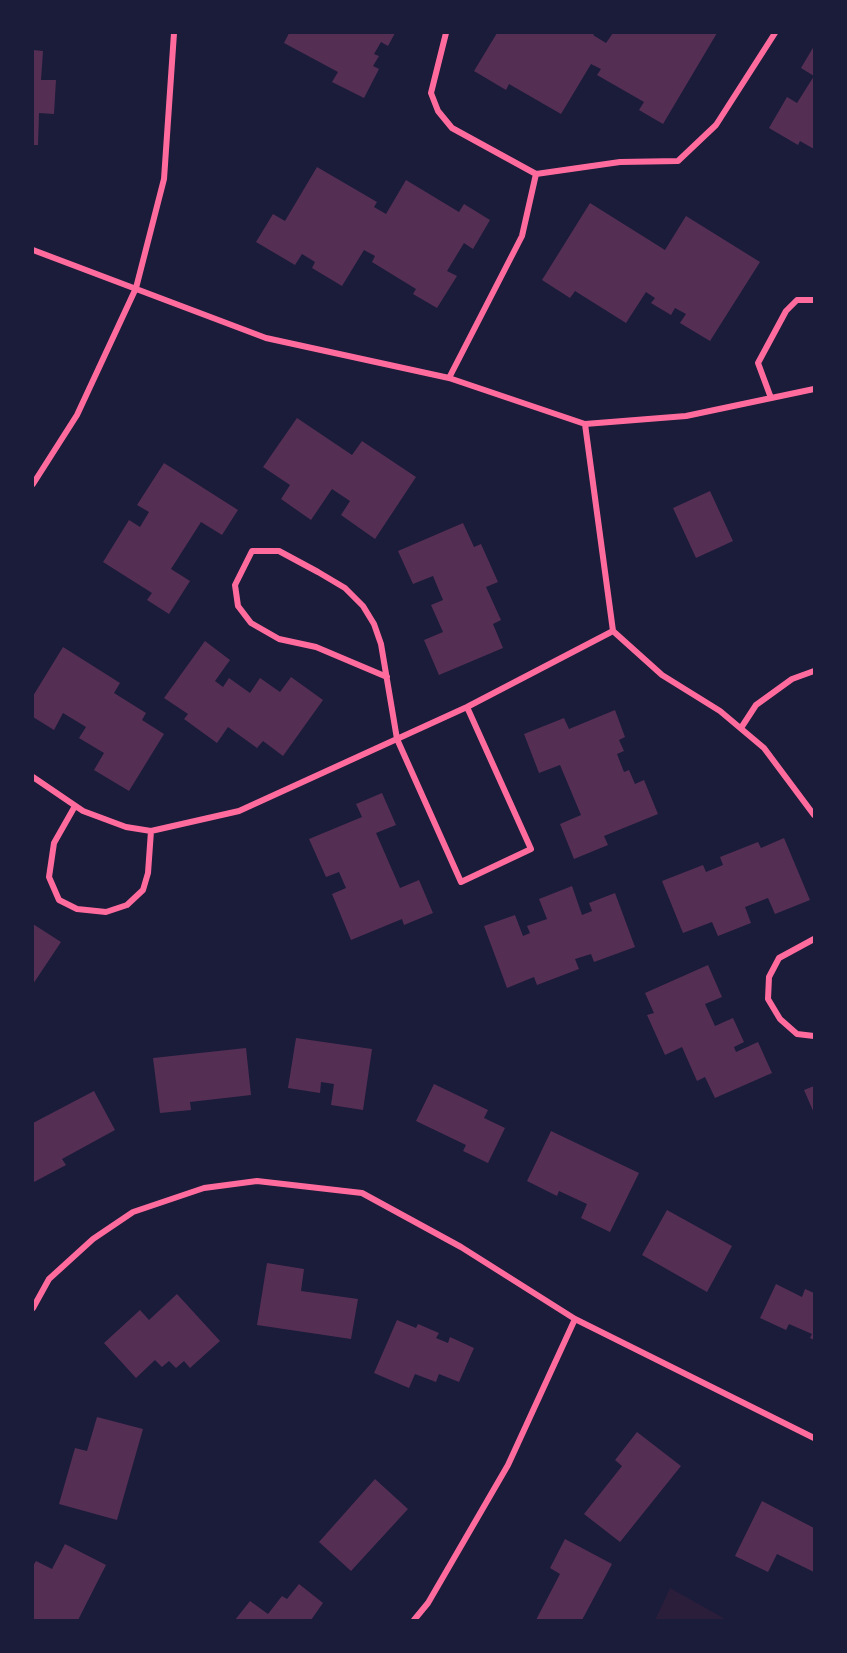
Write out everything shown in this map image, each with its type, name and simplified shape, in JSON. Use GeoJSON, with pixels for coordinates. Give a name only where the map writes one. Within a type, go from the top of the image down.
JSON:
{"type":"FeatureCollection","features":[{"type":"Feature","properties":{"kind":"street"},"geometry":{"type":"LineString","coordinates":[[33,484],[77,415],[136,288],[164,179],[174,33]]}},
{"type":"Feature","properties":{"kind":"street"},"geometry":{"type":"LineString","coordinates":[[447,33],[431,93],[438,111],[452,128],[536,174],[620,162],[678,161],[716,125],[774,33]]}},
{"type":"Feature","properties":{"kind":"street"},"geometry":{"type":"LineString","coordinates":[[449,378],[522,236],[536,174]]}},
{"type":"Feature","properties":{"kind":"street"},"geometry":{"type":"LineString","coordinates":[[33,250],[266,338],[449,378],[585,424],[686,416],[814,388]]}},
{"type":"Feature","properties":{"kind":"street"},"geometry":{"type":"LineString","coordinates":[[771,398],[758,363],[786,311],[797,300],[814,300]]}},
{"type":"Feature","properties":{"kind":"street"},"geometry":{"type":"LineString","coordinates":[[585,424],[613,631],[662,675],[720,711],[764,748],[814,815]]}},
{"type":"Feature","properties":{"kind":"street"},"geometry":{"type":"LineString","coordinates":[[387,677],[316,647],[279,639],[251,623],[238,606],[235,585],[252,551],[279,551],[345,588],[363,606],[374,624],[381,644],[387,677],[397,738],[460,882],[531,849],[467,707]]}},
{"type":"Feature","properties":{"kind":"street"},"geometry":{"type":"LineString","coordinates":[[33,777],[75,806],[103,820],[126,827],[151,831],[239,811],[467,707],[613,631]]}},
{"type":"Feature","properties":{"kind":"street"},"geometry":{"type":"LineString","coordinates":[[741,728],[756,705],[792,679],[814,671]]}},
{"type":"Feature","properties":{"kind":"street"},"geometry":{"type":"LineString","coordinates":[[75,806],[54,843],[49,877],[59,900],[77,909],[106,912],[127,905],[143,890],[148,873],[151,831]]}},
{"type":"Feature","properties":{"kind":"street"},"geometry":{"type":"LineString","coordinates":[[814,939],[779,958],[769,977],[768,999],[780,1019],[797,1034],[814,1036]]}},
{"type":"Feature","properties":{"kind":"street"},"geometry":{"type":"LineString","coordinates":[[33,1308],[49,1279],[93,1239],[133,1212],[204,1188],[257,1181],[362,1193],[461,1247],[575,1319],[814,1437]]}},
{"type":"Feature","properties":{"kind":"street"},"geometry":{"type":"LineString","coordinates":[[414,1620],[428,1603],[508,1464],[575,1319]]}},
{"type":"Feature","properties":{"kind":"shaded area"},"geometry":{"type":"Polygon","coordinates":[[[670,1588],[727,1620],[655,1620],[670,1588]]]}},
{"type":"Feature","properties":{"kind":"building"},"geometry":{"type":"Polygon","coordinates":[[[289,33],[395,33],[388,46],[381,42],[374,54],[379,56],[373,66],[379,69],[364,98],[332,82],[338,72],[284,43],[289,33]]]}},
{"type":"Feature","properties":{"kind":"building"},"geometry":{"type":"Polygon","coordinates":[[[497,33],[595,33],[593,35],[606,43],[613,33],[717,33],[663,124],[639,110],[644,102],[597,75],[601,69],[591,64],[561,114],[509,84],[506,90],[474,71],[497,33]]]}},
{"type":"Feature","properties":{"kind":"building"},"geometry":{"type":"Polygon","coordinates":[[[814,46],[814,76],[801,68],[814,46]]]}},
{"type":"Feature","properties":{"kind":"building"},"geometry":{"type":"Polygon","coordinates":[[[33,50],[43,51],[41,80],[56,80],[54,114],[39,113],[38,145],[33,145],[33,50]]]}},
{"type":"Feature","properties":{"kind":"building"},"geometry":{"type":"Polygon","coordinates":[[[814,76],[814,149],[800,141],[798,145],[769,128],[787,97],[797,103],[814,76]]]}},
{"type":"Feature","properties":{"kind":"building"},"geometry":{"type":"Polygon","coordinates":[[[317,167],[377,202],[374,207],[386,214],[406,180],[459,212],[464,204],[490,220],[473,249],[464,243],[447,271],[457,276],[437,308],[413,294],[416,289],[372,262],[375,256],[364,250],[342,286],[312,268],[315,262],[302,254],[295,265],[256,242],[273,214],[285,221],[317,167]]]}},
{"type":"Feature","properties":{"kind":"building"},"geometry":{"type":"Polygon","coordinates":[[[590,203],[665,250],[686,216],[760,262],[710,341],[680,323],[686,314],[675,308],[671,315],[651,303],[655,298],[646,292],[626,323],[575,291],[570,298],[542,280],[590,203]]]}},
{"type":"Feature","properties":{"kind":"building"},"geometry":{"type":"Polygon","coordinates":[[[297,418],[352,455],[362,441],[416,477],[375,539],[341,515],[350,501],[332,489],[311,520],[281,499],[290,485],[263,467],[297,418]]]}},
{"type":"Feature","properties":{"kind":"building"},"geometry":{"type":"Polygon","coordinates":[[[164,463],[238,510],[222,535],[201,522],[171,569],[190,581],[169,614],[147,600],[152,593],[103,562],[129,520],[140,527],[149,512],[137,505],[164,463]]]}},
{"type":"Feature","properties":{"kind":"building"},"geometry":{"type":"Polygon","coordinates":[[[710,491],[733,541],[696,558],[673,508],[710,491]]]}},
{"type":"Feature","properties":{"kind":"building"},"geometry":{"type":"Polygon","coordinates":[[[463,523],[474,547],[481,544],[498,582],[486,587],[501,620],[493,624],[503,648],[439,675],[424,640],[443,632],[431,605],[443,600],[433,576],[413,584],[398,551],[463,523]]]}},
{"type":"Feature","properties":{"kind":"building"},"geometry":{"type":"Polygon","coordinates":[[[205,641],[230,660],[215,681],[223,687],[229,678],[250,693],[260,678],[280,692],[291,677],[323,700],[283,756],[263,741],[257,748],[228,727],[217,743],[184,719],[188,714],[164,698],[205,641]]]}},
{"type":"Feature","properties":{"kind":"building"},"geometry":{"type":"Polygon","coordinates":[[[63,647],[120,683],[114,693],[146,713],[142,720],[164,734],[129,791],[94,770],[104,753],[79,738],[86,727],[63,713],[54,730],[33,717],[33,696],[63,647]]]}},
{"type":"Feature","properties":{"kind":"building"},"geometry":{"type":"Polygon","coordinates":[[[615,710],[625,737],[619,740],[624,751],[617,754],[624,772],[629,770],[635,784],[644,780],[658,814],[604,836],[608,845],[574,859],[560,824],[581,815],[560,765],[539,773],[524,734],[564,718],[569,729],[615,710]]]}},
{"type":"Feature","properties":{"kind":"building"},"geometry":{"type":"Polygon","coordinates":[[[382,793],[396,825],[376,833],[400,888],[419,880],[433,913],[404,925],[402,919],[351,940],[332,894],[346,888],[339,872],[326,877],[309,839],[362,817],[356,804],[382,793]]]}},
{"type":"Feature","properties":{"kind":"building"},"geometry":{"type":"Polygon","coordinates":[[[784,838],[810,900],[775,914],[768,898],[745,907],[751,923],[718,936],[712,922],[683,933],[662,881],[703,865],[706,872],[723,865],[720,857],[758,842],[761,848],[784,838]]]}},
{"type":"Feature","properties":{"kind":"building"},"geometry":{"type":"Polygon","coordinates":[[[572,886],[582,915],[592,911],[589,903],[615,893],[635,947],[594,962],[591,954],[575,959],[579,969],[537,985],[534,977],[507,988],[484,926],[515,915],[523,936],[530,933],[527,926],[547,919],[539,899],[572,886]]]}},
{"type":"Feature","properties":{"kind":"building"},"geometry":{"type":"Polygon","coordinates":[[[33,924],[61,942],[33,984],[33,924]]]}},
{"type":"Feature","properties":{"kind":"building"},"geometry":{"type":"Polygon","coordinates":[[[708,965],[722,997],[705,1004],[715,1026],[733,1018],[744,1042],[734,1047],[736,1052],[758,1042],[772,1073],[715,1098],[705,1077],[697,1081],[682,1047],[665,1055],[647,1015],[654,1013],[645,993],[708,965]]]}},
{"type":"Feature","properties":{"kind":"building"},"geometry":{"type":"Polygon","coordinates":[[[296,1038],[372,1049],[363,1110],[331,1105],[334,1084],[321,1082],[320,1093],[288,1088],[296,1038]]]}},
{"type":"Feature","properties":{"kind":"building"},"geometry":{"type":"Polygon","coordinates":[[[246,1048],[251,1095],[190,1102],[191,1110],[160,1113],[153,1058],[246,1048]]]}},
{"type":"Feature","properties":{"kind":"building"},"geometry":{"type":"Polygon","coordinates":[[[434,1084],[488,1110],[484,1118],[505,1128],[488,1163],[463,1151],[466,1145],[416,1121],[434,1084]]]}},
{"type":"Feature","properties":{"kind":"building"},"geometry":{"type":"Polygon","coordinates":[[[814,1086],[814,1113],[804,1090],[814,1086]]]}},
{"type":"Feature","properties":{"kind":"building"},"geometry":{"type":"Polygon","coordinates":[[[94,1091],[115,1130],[62,1159],[66,1165],[34,1182],[33,1123],[94,1091]]]}},
{"type":"Feature","properties":{"kind":"building"},"geometry":{"type":"Polygon","coordinates":[[[551,1131],[639,1173],[610,1232],[581,1218],[587,1204],[559,1191],[557,1196],[527,1181],[551,1131]]]}},
{"type":"Feature","properties":{"kind":"building"},"geometry":{"type":"Polygon","coordinates":[[[667,1210],[732,1246],[707,1292],[642,1255],[667,1210]]]}},
{"type":"Feature","properties":{"kind":"building"},"geometry":{"type":"Polygon","coordinates":[[[267,1263],[304,1269],[301,1291],[358,1299],[351,1339],[257,1325],[267,1263]]]}},
{"type":"Feature","properties":{"kind":"building"},"geometry":{"type":"Polygon","coordinates":[[[776,1284],[802,1297],[805,1289],[814,1293],[814,1340],[810,1338],[812,1334],[789,1324],[786,1330],[760,1318],[776,1284]]]}},
{"type":"Feature","properties":{"kind":"building"},"geometry":{"type":"Polygon","coordinates":[[[177,1294],[220,1341],[190,1368],[184,1361],[176,1368],[169,1361],[162,1367],[155,1360],[136,1378],[104,1343],[140,1310],[149,1320],[177,1294]]]}},
{"type":"Feature","properties":{"kind":"building"},"geometry":{"type":"Polygon","coordinates":[[[397,1320],[416,1328],[418,1324],[439,1333],[436,1338],[448,1343],[450,1337],[474,1348],[459,1382],[439,1374],[436,1382],[415,1374],[409,1388],[374,1373],[397,1320]]]}},
{"type":"Feature","properties":{"kind":"building"},"geometry":{"type":"Polygon","coordinates":[[[97,1417],[143,1429],[117,1520],[59,1504],[75,1448],[87,1451],[97,1417]]]}},
{"type":"Feature","properties":{"kind":"building"},"geometry":{"type":"Polygon","coordinates":[[[637,1432],[681,1466],[620,1542],[584,1514],[622,1466],[615,1460],[637,1432]]]}},
{"type":"Feature","properties":{"kind":"building"},"geometry":{"type":"Polygon","coordinates":[[[375,1479],[408,1509],[351,1571],[319,1542],[375,1479]]]}},
{"type":"Feature","properties":{"kind":"building"},"geometry":{"type":"Polygon","coordinates":[[[762,1501],[814,1528],[814,1572],[777,1554],[768,1572],[735,1556],[762,1501]]]}},
{"type":"Feature","properties":{"kind":"building"},"geometry":{"type":"Polygon","coordinates":[[[565,1539],[612,1564],[582,1620],[536,1620],[560,1574],[550,1568],[565,1539]]]}},
{"type":"Feature","properties":{"kind":"building"},"geometry":{"type":"Polygon","coordinates":[[[65,1544],[106,1565],[78,1620],[33,1620],[33,1566],[36,1561],[52,1569],[65,1544]]]}},
{"type":"Feature","properties":{"kind":"building"},"geometry":{"type":"Polygon","coordinates":[[[299,1584],[323,1603],[311,1620],[235,1620],[250,1601],[268,1614],[282,1596],[287,1599],[299,1584]]]}}]}
